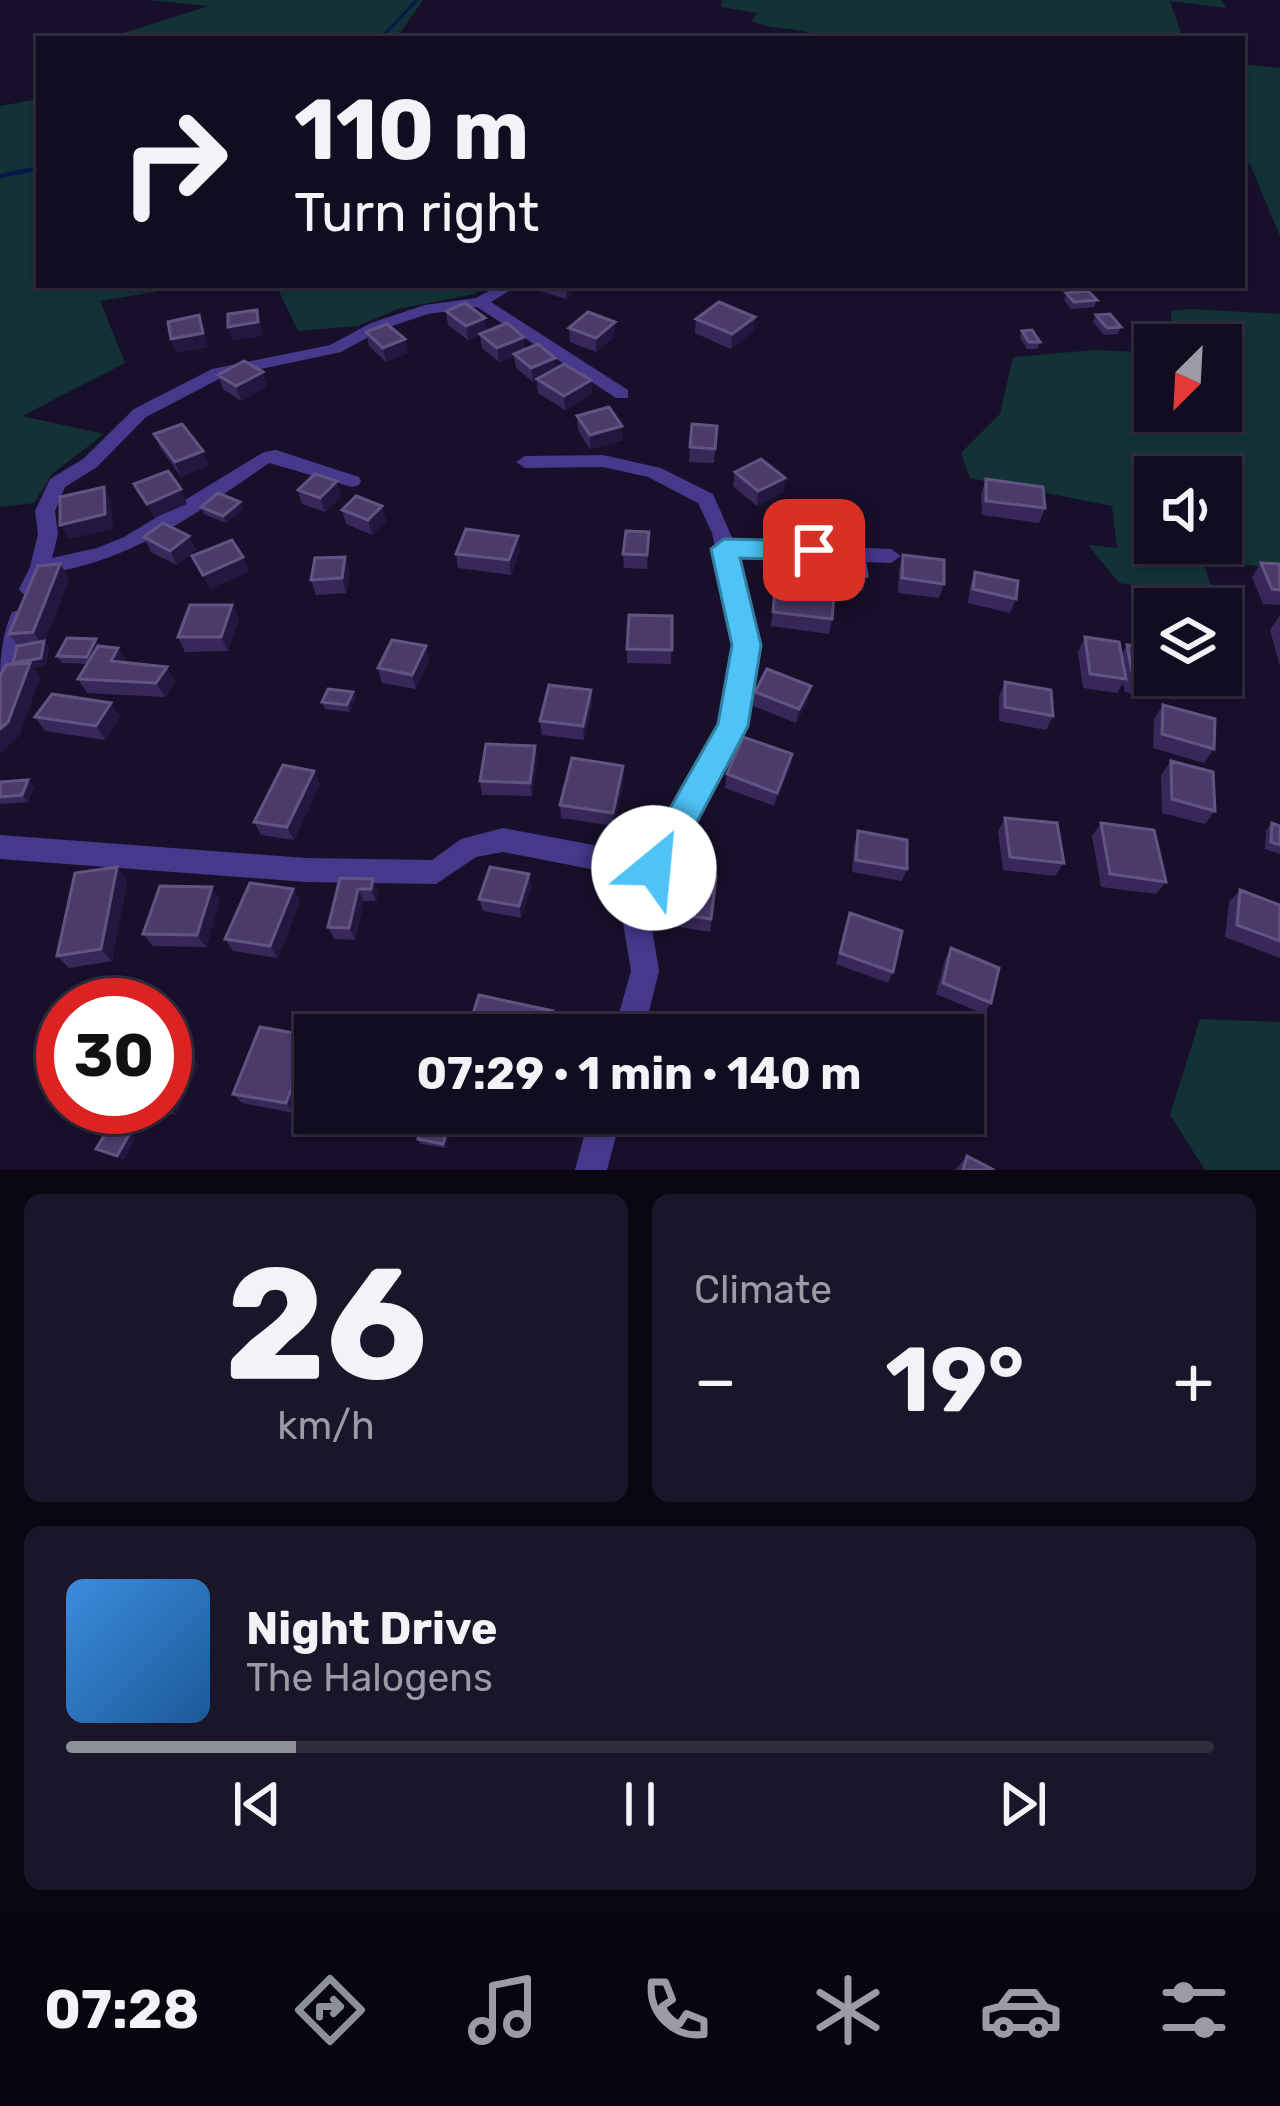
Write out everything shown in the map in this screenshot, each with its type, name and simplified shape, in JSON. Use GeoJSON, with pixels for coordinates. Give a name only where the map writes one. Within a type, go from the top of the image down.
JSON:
{"type":"FeatureCollection","features":[{"type":"Feature","properties":{"kind":"street"},"geometry":{"type":"LineString","coordinates":[[0,687],[40,567],[48,534],[45,511],[57,483],[90,463],[140,413],[218,373],[335,349],[377,326],[424,310],[480,302],[506,288]]}},
{"type":"Feature","properties":{"kind":"street"},"geometry":{"type":"LineString","coordinates":[[480,302],[622,394]]}},
{"type":"Feature","properties":{"kind":"street"},"geometry":{"type":"LineString","coordinates":[[211,350],[218,373]]}},
{"type":"Feature","properties":{"kind":"street"},"geometry":{"type":"LineString","coordinates":[[40,567],[86,563],[125,548],[264,458],[276,456],[352,481]]}},
{"type":"Feature","properties":{"kind":"street"},"geometry":{"type":"LineString","coordinates":[[526,462],[603,461],[654,472],[706,499],[724,549],[747,645],[733,726],[654,868],[636,917],[645,971],[634,1014]]}},
{"type":"Feature","properties":{"kind":"street"},"geometry":{"type":"LineString","coordinates":[[724,549],[891,556]]}},
{"type":"Feature","properties":{"kind":"street"},"geometry":{"type":"LineString","coordinates":[[0,848],[306,870],[436,872],[470,848],[503,840],[654,868]]}},
{"type":"Feature","properties":{"kind":"street"},"geometry":{"type":"LineString","coordinates":[[591,1170],[600,1134]]}},
{"type":"Feature","properties":{"kind":"green space"},"geometry":{"type":"Polygon","coordinates":[[[148,0],[423,0],[398,36],[114,36],[209,6],[148,0]]]}},
{"type":"Feature","properties":{"kind":"green space"},"geometry":{"type":"Polygon","coordinates":[[[722,0],[1221,0],[1226,8],[1170,1],[1181,33],[1194,36],[816,36],[752,21],[757,13],[721,7],[722,0]]]}},
{"type":"Feature","properties":{"kind":"green space"},"geometry":{"type":"Polygon","coordinates":[[[1245,64],[1280,68],[1280,236],[1250,164],[1245,163],[1245,64]]]}},
{"type":"Feature","properties":{"kind":"green space"},"geometry":{"type":"Polygon","coordinates":[[[36,100],[36,288],[178,288],[100,301],[125,363],[22,416],[104,434],[52,474],[34,503],[0,507],[0,106],[36,100]]]}},
{"type":"Feature","properties":{"kind":"green space"},"geometry":{"type":"Polygon","coordinates":[[[277,288],[482,288],[475,294],[398,309],[358,326],[298,331],[277,288]]]}},
{"type":"Feature","properties":{"kind":"green space"},"geometry":{"type":"Polygon","coordinates":[[[1190,309],[1280,314],[1280,569],[1241,564],[1242,456],[1134,456],[1134,564],[1204,564],[1212,588],[1119,583],[1088,545],[1117,548],[1112,506],[970,478],[961,453],[1000,414],[1013,357],[1134,352],[1134,432],[1242,432],[1242,324],[1171,324],[1171,311],[1190,309]]]}},
{"type":"Feature","properties":{"kind":"green space"},"geometry":{"type":"Polygon","coordinates":[[[1200,1019],[1280,1022],[1280,1170],[1205,1170],[1170,1115],[1200,1019]]]}},
{"type":"Feature","properties":{"kind":"building"},"geometry":{"type":"Polygon","coordinates":[[[1088,291],[1097,300],[1074,302],[1066,293],[1088,291]]]}},
{"type":"Feature","properties":{"kind":"building"},"geometry":{"type":"Polygon","coordinates":[[[719,302],[755,317],[732,334],[696,319],[719,302]]]}},
{"type":"Feature","properties":{"kind":"building"},"geometry":{"type":"Polygon","coordinates":[[[465,303],[485,318],[466,326],[446,311],[465,303]]]}},
{"type":"Feature","properties":{"kind":"building"},"geometry":{"type":"Polygon","coordinates":[[[257,310],[258,322],[228,327],[228,314],[257,310]]]}},
{"type":"Feature","properties":{"kind":"building"},"geometry":{"type":"Polygon","coordinates":[[[588,312],[615,322],[596,338],[569,328],[588,312]]]}},
{"type":"Feature","properties":{"kind":"building"},"geometry":{"type":"Polygon","coordinates":[[[1110,314],[1121,327],[1107,328],[1096,315],[1110,314]]]}},
{"type":"Feature","properties":{"kind":"building"},"geometry":{"type":"Polygon","coordinates":[[[199,315],[203,333],[171,339],[168,322],[199,315]]]}},
{"type":"Feature","properties":{"kind":"building"},"geometry":{"type":"Polygon","coordinates":[[[507,323],[524,337],[497,348],[480,334],[507,323]]]}},
{"type":"Feature","properties":{"kind":"building"},"geometry":{"type":"Polygon","coordinates":[[[387,324],[405,339],[383,348],[366,332],[387,324]]]}},
{"type":"Feature","properties":{"kind":"building"},"geometry":{"type":"Polygon","coordinates":[[[1032,330],[1040,342],[1029,342],[1022,331],[1032,330]]]}},
{"type":"Feature","properties":{"kind":"building"},"geometry":{"type":"Polygon","coordinates":[[[538,344],[555,358],[531,368],[514,354],[538,344]]]}},
{"type":"Feature","properties":{"kind":"building"},"geometry":{"type":"Polygon","coordinates":[[[244,361],[263,372],[236,386],[218,375],[244,361]]]}},
{"type":"Feature","properties":{"kind":"building"},"geometry":{"type":"Polygon","coordinates":[[[564,364],[591,380],[564,396],[537,379],[564,364]]]}},
{"type":"Feature","properties":{"kind":"building"},"geometry":{"type":"Polygon","coordinates":[[[609,407],[622,426],[590,435],[577,416],[609,407]]]}},
{"type":"Feature","properties":{"kind":"building"},"geometry":{"type":"Polygon","coordinates":[[[182,424],[203,451],[175,462],[154,434],[182,424]]]}},
{"type":"Feature","properties":{"kind":"building"},"geometry":{"type":"Polygon","coordinates":[[[692,424],[717,426],[715,449],[690,447],[692,424]]]}},
{"type":"Feature","properties":{"kind":"building"},"geometry":{"type":"Polygon","coordinates":[[[761,459],[785,478],[758,491],[735,472],[761,459]]]}},
{"type":"Feature","properties":{"kind":"building"},"geometry":{"type":"Polygon","coordinates":[[[168,471],[181,489],[147,504],[134,484],[168,471]]]}},
{"type":"Feature","properties":{"kind":"building"},"geometry":{"type":"Polygon","coordinates":[[[315,474],[337,481],[320,498],[298,490],[315,474]]]}},
{"type":"Feature","properties":{"kind":"building"},"geometry":{"type":"Polygon","coordinates":[[[986,479],[1043,487],[1045,508],[986,501],[986,479]]]}},
{"type":"Feature","properties":{"kind":"building"},"geometry":{"type":"Polygon","coordinates":[[[104,487],[105,514],[60,525],[60,497],[104,487]]]}},
{"type":"Feature","properties":{"kind":"building"},"geometry":{"type":"Polygon","coordinates":[[[218,493],[240,502],[223,516],[201,507],[218,493]]]}},
{"type":"Feature","properties":{"kind":"building"},"geometry":{"type":"Polygon","coordinates":[[[356,496],[382,506],[368,520],[342,510],[356,496]]]}},
{"type":"Feature","properties":{"kind":"building"},"geometry":{"type":"Polygon","coordinates":[[[163,523],[189,536],[170,551],[144,537],[163,523]]]}},
{"type":"Feature","properties":{"kind":"building"},"geometry":{"type":"Polygon","coordinates":[[[466,529],[518,536],[509,560],[456,554],[466,529]]]}},
{"type":"Feature","properties":{"kind":"building"},"geometry":{"type":"Polygon","coordinates":[[[626,531],[649,532],[647,555],[623,554],[626,531]]]}},
{"type":"Feature","properties":{"kind":"building"},"geometry":{"type":"Polygon","coordinates":[[[232,540],[243,557],[203,575],[192,556],[232,540]]]}},
{"type":"Feature","properties":{"kind":"building"},"geometry":{"type":"Polygon","coordinates":[[[827,549],[863,550],[867,576],[830,575],[827,549]]]}},
{"type":"Feature","properties":{"kind":"building"},"geometry":{"type":"Polygon","coordinates":[[[903,555],[944,560],[944,584],[902,578],[903,555]]]}},
{"type":"Feature","properties":{"kind":"building"},"geometry":{"type":"Polygon","coordinates":[[[345,557],[342,578],[311,580],[315,558],[345,557]]]}},
{"type":"Feature","properties":{"kind":"building"},"geometry":{"type":"Polygon","coordinates":[[[1261,563],[1280,564],[1280,590],[1272,589],[1261,563]]]}},
{"type":"Feature","properties":{"kind":"building"},"geometry":{"type":"Polygon","coordinates":[[[60,564],[33,632],[9,634],[38,566],[60,564]]]}},
{"type":"Feature","properties":{"kind":"building"},"geometry":{"type":"Polygon","coordinates":[[[975,572],[1018,581],[1016,599],[973,589],[975,572]]]}},
{"type":"Feature","properties":{"kind":"building"},"geometry":{"type":"Polygon","coordinates":[[[775,589],[834,596],[832,619],[773,612],[775,589]]]}},
{"type":"Feature","properties":{"kind":"building"},"geometry":{"type":"Polygon","coordinates":[[[190,605],[232,605],[221,637],[178,637],[190,605]]]}},
{"type":"Feature","properties":{"kind":"building"},"geometry":{"type":"Polygon","coordinates":[[[629,615],[672,616],[672,650],[627,649],[629,615]]]}},
{"type":"Feature","properties":{"kind":"building"},"geometry":{"type":"Polygon","coordinates":[[[1085,637],[1119,642],[1126,679],[1090,674],[1085,637]]]}},
{"type":"Feature","properties":{"kind":"building"},"geometry":{"type":"Polygon","coordinates":[[[67,638],[96,639],[87,657],[57,656],[67,638]]]}},
{"type":"Feature","properties":{"kind":"building"},"geometry":{"type":"Polygon","coordinates":[[[392,640],[426,646],[412,675],[378,668],[392,640]]]}},
{"type":"Feature","properties":{"kind":"building"},"geometry":{"type":"Polygon","coordinates":[[[44,641],[41,658],[13,663],[17,646],[44,641]]]}},
{"type":"Feature","properties":{"kind":"building"},"geometry":{"type":"Polygon","coordinates":[[[1127,645],[1134,646],[1133,678],[1127,645]]]}},
{"type":"Feature","properties":{"kind":"building"},"geometry":{"type":"Polygon","coordinates":[[[98,646],[118,648],[111,661],[167,667],[156,683],[78,679],[98,646]]]}},
{"type":"Feature","properties":{"kind":"building"},"geometry":{"type":"Polygon","coordinates":[[[30,663],[8,722],[0,729],[0,676],[6,665],[30,663]]]}},
{"type":"Feature","properties":{"kind":"building"},"geometry":{"type":"Polygon","coordinates":[[[767,669],[811,686],[799,709],[755,692],[767,669]]]}},
{"type":"Feature","properties":{"kind":"building"},"geometry":{"type":"Polygon","coordinates":[[[1005,682],[1051,690],[1053,716],[1005,707],[1005,682]]]}},
{"type":"Feature","properties":{"kind":"building"},"geometry":{"type":"Polygon","coordinates":[[[549,685],[591,690],[583,726],[540,721],[549,685]]]}},
{"type":"Feature","properties":{"kind":"building"},"geometry":{"type":"Polygon","coordinates":[[[328,689],[353,692],[347,705],[322,702],[328,689]]]}},
{"type":"Feature","properties":{"kind":"building"},"geometry":{"type":"Polygon","coordinates":[[[52,694],[111,703],[96,726],[35,717],[52,694]]]}},
{"type":"Feature","properties":{"kind":"building"},"geometry":{"type":"Polygon","coordinates":[[[1163,705],[1215,719],[1214,749],[1162,734],[1163,705]]]}},
{"type":"Feature","properties":{"kind":"building"},"geometry":{"type":"Polygon","coordinates":[[[743,737],[792,754],[777,793],[727,774],[743,737]]]}},
{"type":"Feature","properties":{"kind":"building"},"geometry":{"type":"Polygon","coordinates":[[[486,744],[535,746],[530,783],[480,781],[486,744]]]}},
{"type":"Feature","properties":{"kind":"building"},"geometry":{"type":"Polygon","coordinates":[[[572,758],[623,766],[613,813],[560,805],[572,758]]]}},
{"type":"Feature","properties":{"kind":"building"},"geometry":{"type":"Polygon","coordinates":[[[1171,761],[1213,772],[1215,811],[1172,799],[1171,761]]]}},
{"type":"Feature","properties":{"kind":"building"},"geometry":{"type":"Polygon","coordinates":[[[283,765],[314,771],[287,827],[254,822],[283,765]]]}},
{"type":"Feature","properties":{"kind":"building"},"geometry":{"type":"Polygon","coordinates":[[[28,780],[22,795],[0,797],[0,782],[28,780]]]}},
{"type":"Feature","properties":{"kind":"building"},"geometry":{"type":"Polygon","coordinates":[[[1005,818],[1057,823],[1064,863],[1010,857],[1005,818]]]}},
{"type":"Feature","properties":{"kind":"building"},"geometry":{"type":"Polygon","coordinates":[[[1101,823],[1154,830],[1166,882],[1110,874],[1101,823]]]}},
{"type":"Feature","properties":{"kind":"building"},"geometry":{"type":"Polygon","coordinates":[[[1272,823],[1280,826],[1280,845],[1271,842],[1272,823]]]}},
{"type":"Feature","properties":{"kind":"building"},"geometry":{"type":"Polygon","coordinates":[[[858,831],[907,840],[907,869],[856,860],[858,831]]]}},
{"type":"Feature","properties":{"kind":"building"},"geometry":{"type":"Polygon","coordinates":[[[117,867],[101,949],[57,956],[75,873],[117,867]]]}},
{"type":"Feature","properties":{"kind":"building"},"geometry":{"type":"Polygon","coordinates":[[[490,867],[529,874],[519,906],[479,899],[490,867]]]}},
{"type":"Feature","properties":{"kind":"building"},"geometry":{"type":"Polygon","coordinates":[[[678,872],[716,877],[711,919],[672,913],[678,872]]]}},
{"type":"Feature","properties":{"kind":"building"},"geometry":{"type":"Polygon","coordinates":[[[340,878],[373,879],[371,889],[358,889],[349,928],[328,927],[340,878]]]}},
{"type":"Feature","properties":{"kind":"building"},"geometry":{"type":"Polygon","coordinates":[[[250,883],[293,889],[270,946],[225,939],[250,883]]]}},
{"type":"Feature","properties":{"kind":"building"},"geometry":{"type":"Polygon","coordinates":[[[160,886],[212,887],[197,935],[143,934],[160,886]]]}},
{"type":"Feature","properties":{"kind":"building"},"geometry":{"type":"Polygon","coordinates":[[[1240,890],[1280,905],[1280,941],[1237,925],[1240,890]]]}},
{"type":"Feature","properties":{"kind":"building"},"geometry":{"type":"Polygon","coordinates":[[[850,913],[902,931],[893,972],[840,953],[850,913]]]}},
{"type":"Feature","properties":{"kind":"building"},"geometry":{"type":"Polygon","coordinates":[[[951,948],[999,968],[991,1003],[943,983],[951,948]]]}},
{"type":"Feature","properties":{"kind":"building"},"geometry":{"type":"Polygon","coordinates":[[[479,995],[553,1011],[552,1014],[473,1014],[479,995]]]}},
{"type":"Feature","properties":{"kind":"building"},"geometry":{"type":"Polygon","coordinates":[[[260,1027],[294,1033],[294,1082],[286,1103],[233,1094],[260,1027]]]}},
{"type":"Feature","properties":{"kind":"building"},"geometry":{"type":"Polygon","coordinates":[[[105,1134],[129,1134],[117,1156],[96,1149],[105,1134]]]}},
{"type":"Feature","properties":{"kind":"building"},"geometry":{"type":"Polygon","coordinates":[[[419,1134],[446,1134],[443,1144],[418,1139],[419,1134]]]}},
{"type":"Feature","properties":{"kind":"building"},"geometry":{"type":"Polygon","coordinates":[[[967,1156],[994,1170],[963,1170],[967,1156]]]}},
{"type":"Feature","properties":{"kind":"waterway"},"geometry":{"type":"LineString","coordinates":[[383,36],[417,0]]}},
{"type":"Feature","properties":{"kind":"waterway"},"geometry":{"type":"LineString","coordinates":[[0,176],[36,169]]}},
{"type":"Feature","properties":{"kind":"route"},"geometry":{"type":"LineString","coordinates":[[654,868],[733,726],[747,645],[724,549],[814,550]]}}]}
